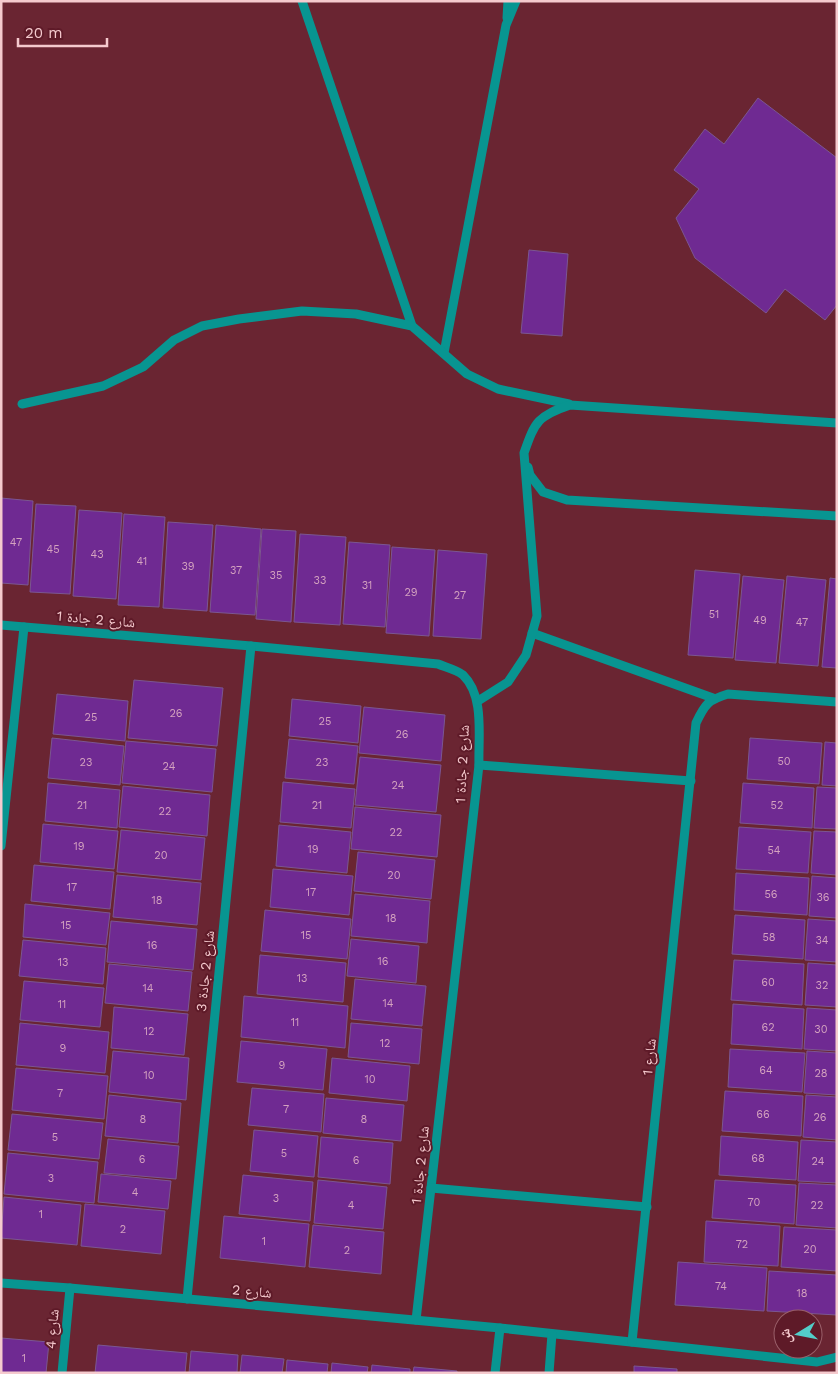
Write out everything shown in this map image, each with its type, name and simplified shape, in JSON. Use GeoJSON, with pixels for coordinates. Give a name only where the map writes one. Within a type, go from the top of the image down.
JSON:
{"type":"FeatureCollection","features":[{"type":"Feature","properties":{"kind":"street"},"geometry":{"type":"LineString","coordinates":[[302,1],[412,326]]}},
{"type":"Feature","properties":{"kind":"street"},"geometry":{"type":"LineString","coordinates":[[444,353],[506,26],[508,1]]}},
{"type":"Feature","properties":{"kind":"street"},"geometry":{"type":"LineString","coordinates":[[506,26],[516,1]]}},
{"type":"Feature","properties":{"kind":"street"},"geometry":{"type":"LineString","coordinates":[[22,404],[103,386],[143,367],[174,340],[202,326],[302,311],[356,314],[412,326],[467,374],[498,388],[570,405],[837,422]]}},
{"type":"Feature","properties":{"kind":"street"},"geometry":{"type":"LineString","coordinates":[[478,701],[508,682],[526,655],[537,616],[524,453],[532,428],[548,412],[570,405]]}},
{"type":"Feature","properties":{"kind":"street"},"geometry":{"type":"LineString","coordinates":[[524,453],[530,475],[543,492],[567,500],[837,516]]}},
{"type":"Feature","properties":{"kind":"street","name":"شارع 2 جادة 1"},"geometry":{"type":"LineString","coordinates":[[1,624],[438,664],[462,674],[472,686],[478,701],[479,765],[416,1320]]}},
{"type":"Feature","properties":{"kind":"street"},"geometry":{"type":"LineString","coordinates":[[1,846],[24,627]]}},
{"type":"Feature","properties":{"kind":"street"},"geometry":{"type":"LineString","coordinates":[[532,633],[713,698],[728,694],[837,702]]}},
{"type":"Feature","properties":{"kind":"street","name":"شارع 2 جادة 3"},"geometry":{"type":"LineString","coordinates":[[187,1298],[251,646]]}},
{"type":"Feature","properties":{"kind":"street","name":"شارع 1"},"geometry":{"type":"LineString","coordinates":[[632,1342],[696,723],[703,708],[713,698]]}},
{"type":"Feature","properties":{"kind":"street"},"geometry":{"type":"LineString","coordinates":[[479,765],[691,781]]}},
{"type":"Feature","properties":{"kind":"street"},"geometry":{"type":"LineString","coordinates":[[431,1188],[647,1207]]}},
{"type":"Feature","properties":{"kind":"street","name":"شارع 2"},"geometry":{"type":"LineString","coordinates":[[1,1283],[187,1298],[632,1342]]}},
{"type":"Feature","properties":{"kind":"street","name":"شارع 4"},"geometry":{"type":"LineString","coordinates":[[62,1373],[70,1288]]}},
{"type":"Feature","properties":{"kind":"street"},"geometry":{"type":"LineString","coordinates":[[495,1373],[500,1328]]}},
{"type":"Feature","properties":{"kind":"street"},"geometry":{"type":"LineString","coordinates":[[549,1373],[552,1334]]}},
{"type":"Feature","properties":{"kind":"street"},"geometry":{"type":"LineString","coordinates":[[632,1342],[817,1362],[837,1357]]}},
{"type":"Feature","properties":{"kind":"building"},"geometry":{"type":"Polygon","coordinates":[[[758,98],[837,158],[837,305],[825,320],[785,289],[766,313],[695,258],[676,218],[699,189],[674,170],[705,129],[724,144],[758,98]]]}},
{"type":"Feature","properties":{"kind":"building"},"geometry":{"type":"Polygon","coordinates":[[[529,250],[568,254],[562,336],[521,333],[529,250]]]}},
{"type":"Feature","properties":{"kind":"building"},"geometry":{"type":"Polygon","coordinates":[[[1,498],[33,501],[28,585],[1,583],[1,498]]]}},
{"type":"Feature","properties":{"kind":"building"},"geometry":{"type":"Polygon","coordinates":[[[36,504],[76,506],[70,594],[30,592],[36,504]]]}},
{"type":"Feature","properties":{"kind":"building"},"geometry":{"type":"Polygon","coordinates":[[[79,510],[122,513],[116,599],[73,596],[79,510]]]}},
{"type":"Feature","properties":{"kind":"building"},"geometry":{"type":"Polygon","coordinates":[[[124,514],[165,517],[159,607],[118,605],[124,514]]]}},
{"type":"Feature","properties":{"kind":"building"},"geometry":{"type":"Polygon","coordinates":[[[168,522],[213,525],[207,611],[163,608],[168,522]]]}},
{"type":"Feature","properties":{"kind":"building"},"geometry":{"type":"Polygon","coordinates":[[[216,525],[261,529],[255,615],[210,612],[216,525]]]}},
{"type":"Feature","properties":{"kind":"building"},"geometry":{"type":"Polygon","coordinates":[[[262,529],[296,531],[291,622],[256,619],[262,529]]]}},
{"type":"Feature","properties":{"kind":"building"},"geometry":{"type":"Polygon","coordinates":[[[300,534],[346,537],[340,625],[294,622],[300,534]]]}},
{"type":"Feature","properties":{"kind":"building"},"geometry":{"type":"Polygon","coordinates":[[[349,542],[390,545],[385,627],[343,624],[349,542]]]}},
{"type":"Feature","properties":{"kind":"building"},"geometry":{"type":"Polygon","coordinates":[[[392,547],[435,550],[429,636],[386,633],[392,547]]]}},
{"type":"Feature","properties":{"kind":"building"},"geometry":{"type":"Polygon","coordinates":[[[438,550],[487,554],[481,639],[433,636],[438,550]]]}},
{"type":"Feature","properties":{"kind":"building"},"geometry":{"type":"Polygon","coordinates":[[[695,570],[740,574],[733,658],[688,655],[695,570]]]}},
{"type":"Feature","properties":{"kind":"building"},"geometry":{"type":"Polygon","coordinates":[[[743,576],[784,580],[776,663],[735,660],[743,576]]]}},
{"type":"Feature","properties":{"kind":"building"},"geometry":{"type":"Polygon","coordinates":[[[787,576],[826,580],[818,666],[779,663],[787,576]]]}},
{"type":"Feature","properties":{"kind":"building"},"geometry":{"type":"Polygon","coordinates":[[[830,578],[837,579],[837,668],[822,667],[830,578]]]}},
{"type":"Feature","properties":{"kind":"building"},"geometry":{"type":"Polygon","coordinates":[[[134,680],[223,688],[217,746],[128,738],[134,680]]]}},
{"type":"Feature","properties":{"kind":"building"},"geometry":{"type":"Polygon","coordinates":[[[57,694],[128,701],[125,741],[53,734],[57,694]]]}},
{"type":"Feature","properties":{"kind":"building"},"geometry":{"type":"Polygon","coordinates":[[[292,699],[361,706],[358,743],[289,736],[292,699]]]}},
{"type":"Feature","properties":{"kind":"building"},"geometry":{"type":"Polygon","coordinates":[[[364,707],[445,715],[441,761],[359,753],[364,707]]]}},
{"type":"Feature","properties":{"kind":"building"},"geometry":{"type":"Polygon","coordinates":[[[52,738],[124,746],[120,785],[48,778],[52,738]]]}},
{"type":"Feature","properties":{"kind":"building"},"geometry":{"type":"Polygon","coordinates":[[[750,738],[822,743],[819,784],[747,779],[750,738]]]}},
{"type":"Feature","properties":{"kind":"building"},"geometry":{"type":"Polygon","coordinates":[[[289,739],[358,746],[354,784],[285,778],[289,739]]]}},
{"type":"Feature","properties":{"kind":"building"},"geometry":{"type":"Polygon","coordinates":[[[126,741],[216,749],[212,792],[122,783],[126,741]]]}},
{"type":"Feature","properties":{"kind":"building"},"geometry":{"type":"Polygon","coordinates":[[[825,742],[837,743],[837,786],[822,785],[825,742]]]}},
{"type":"Feature","properties":{"kind":"building"},"geometry":{"type":"Polygon","coordinates":[[[360,757],[441,765],[436,812],[355,805],[360,757]]]}},
{"type":"Feature","properties":{"kind":"building"},"geometry":{"type":"Polygon","coordinates":[[[283,782],[355,789],[351,828],[280,822],[283,782]]]}},
{"type":"Feature","properties":{"kind":"building"},"geometry":{"type":"Polygon","coordinates":[[[48,783],[120,790],[117,828],[45,821],[48,783]]]}},
{"type":"Feature","properties":{"kind":"building"},"geometry":{"type":"Polygon","coordinates":[[[743,783],[814,788],[812,828],[740,823],[743,783]]]}},
{"type":"Feature","properties":{"kind":"building"},"geometry":{"type":"Polygon","coordinates":[[[123,786],[210,795],[207,836],[119,827],[123,786]]]}},
{"type":"Feature","properties":{"kind":"building"},"geometry":{"type":"Polygon","coordinates":[[[817,787],[837,788],[837,829],[814,828],[817,787]]]}},
{"type":"Feature","properties":{"kind":"building"},"geometry":{"type":"Polygon","coordinates":[[[355,807],[441,815],[437,857],[351,849],[355,807]]]}},
{"type":"Feature","properties":{"kind":"building"},"geometry":{"type":"Polygon","coordinates":[[[43,824],[118,831],[114,869],[40,862],[43,824]]]}},
{"type":"Feature","properties":{"kind":"building"},"geometry":{"type":"Polygon","coordinates":[[[279,825],[351,832],[347,873],[276,866],[279,825]]]}},
{"type":"Feature","properties":{"kind":"building"},"geometry":{"type":"Polygon","coordinates":[[[739,827],[811,832],[808,873],[736,869],[739,827]]]}},
{"type":"Feature","properties":{"kind":"building"},"geometry":{"type":"Polygon","coordinates":[[[121,830],[205,838],[201,880],[117,872],[121,830]]]}},
{"type":"Feature","properties":{"kind":"building"},"geometry":{"type":"Polygon","coordinates":[[[814,831],[837,832],[837,875],[811,873],[814,831]]]}},
{"type":"Feature","properties":{"kind":"building"},"geometry":{"type":"Polygon","coordinates":[[[358,852],[435,860],[431,899],[354,891],[358,852]]]}},
{"type":"Feature","properties":{"kind":"building"},"geometry":{"type":"Polygon","coordinates":[[[34,865],[114,872],[110,909],[31,901],[34,865]]]}},
{"type":"Feature","properties":{"kind":"building"},"geometry":{"type":"Polygon","coordinates":[[[273,869],[353,876],[349,915],[270,907],[273,869]]]}},
{"type":"Feature","properties":{"kind":"building"},"geometry":{"type":"Polygon","coordinates":[[[736,873],[809,878],[807,915],[734,910],[736,873]]]}},
{"type":"Feature","properties":{"kind":"building"},"geometry":{"type":"Polygon","coordinates":[[[117,875],[201,883],[197,925],[113,917],[117,875]]]}},
{"type":"Feature","properties":{"kind":"building"},"geometry":{"type":"Polygon","coordinates":[[[812,876],[837,878],[837,918],[809,916],[812,876]]]}},
{"type":"Feature","properties":{"kind":"building"},"geometry":{"type":"Polygon","coordinates":[[[355,894],[430,901],[427,943],[351,936],[355,894]]]}},
{"type":"Feature","properties":{"kind":"building"},"geometry":{"type":"Polygon","coordinates":[[[25,904],[110,913],[106,945],[23,937],[25,904]]]}},
{"type":"Feature","properties":{"kind":"building"},"geometry":{"type":"Polygon","coordinates":[[[265,910],[351,919],[347,959],[261,951],[265,910]]]}},
{"type":"Feature","properties":{"kind":"building"},"geometry":{"type":"Polygon","coordinates":[[[735,915],[805,920],[803,959],[732,954],[735,915]]]}},
{"type":"Feature","properties":{"kind":"building"},"geometry":{"type":"Polygon","coordinates":[[[808,919],[837,921],[837,962],[805,960],[808,919]]]}},
{"type":"Feature","properties":{"kind":"building"},"geometry":{"type":"Polygon","coordinates":[[[111,921],[197,929],[193,970],[107,962],[111,921]]]}},
{"type":"Feature","properties":{"kind":"building"},"geometry":{"type":"Polygon","coordinates":[[[351,939],[419,946],[416,983],[347,976],[351,939]]]}},
{"type":"Feature","properties":{"kind":"building"},"geometry":{"type":"Polygon","coordinates":[[[23,940],[106,948],[103,984],[19,976],[23,940]]]}},
{"type":"Feature","properties":{"kind":"building"},"geometry":{"type":"Polygon","coordinates":[[[260,955],[346,963],[343,1002],[257,994],[260,955]]]}},
{"type":"Feature","properties":{"kind":"building"},"geometry":{"type":"Polygon","coordinates":[[[734,960],[804,964],[802,1005],[731,1000],[734,960]]]}},
{"type":"Feature","properties":{"kind":"building"},"geometry":{"type":"Polygon","coordinates":[[[808,963],[837,965],[837,1007],[805,1005],[808,963]]]}},
{"type":"Feature","properties":{"kind":"building"},"geometry":{"type":"Polygon","coordinates":[[[109,964],[192,972],[188,1011],[105,1003],[109,964]]]}},
{"type":"Feature","properties":{"kind":"building"},"geometry":{"type":"Polygon","coordinates":[[[355,979],[426,986],[422,1026],[351,1019],[355,979]]]}},
{"type":"Feature","properties":{"kind":"building"},"geometry":{"type":"Polygon","coordinates":[[[24,981],[104,988],[100,1027],[20,1020],[24,981]]]}},
{"type":"Feature","properties":{"kind":"building"},"geometry":{"type":"Polygon","coordinates":[[[244,996],[348,1006],[345,1048],[241,1037],[244,996]]]}},
{"type":"Feature","properties":{"kind":"building"},"geometry":{"type":"Polygon","coordinates":[[[733,1004],[804,1009],[802,1049],[731,1044],[733,1004]]]}},
{"type":"Feature","properties":{"kind":"building"},"geometry":{"type":"Polygon","coordinates":[[[114,1007],[188,1014],[184,1055],[111,1048],[114,1007]]]}},
{"type":"Feature","properties":{"kind":"building"},"geometry":{"type":"Polygon","coordinates":[[[807,1008],[837,1010],[837,1051],[804,1049],[807,1008]]]}},
{"type":"Feature","properties":{"kind":"building"},"geometry":{"type":"Polygon","coordinates":[[[20,1023],[109,1032],[105,1073],[16,1065],[20,1023]]]}},
{"type":"Feature","properties":{"kind":"building"},"geometry":{"type":"Polygon","coordinates":[[[351,1023],[422,1029],[419,1064],[348,1057],[351,1023]]]}},
{"type":"Feature","properties":{"kind":"building"},"geometry":{"type":"Polygon","coordinates":[[[241,1041],[327,1049],[323,1090],[237,1082],[241,1041]]]}},
{"type":"Feature","properties":{"kind":"building"},"geometry":{"type":"Polygon","coordinates":[[[730,1049],[805,1053],[802,1092],[728,1087],[730,1049]]]}},
{"type":"Feature","properties":{"kind":"building"},"geometry":{"type":"Polygon","coordinates":[[[113,1051],[189,1058],[186,1100],[109,1092],[113,1051]]]}},
{"type":"Feature","properties":{"kind":"building"},"geometry":{"type":"Polygon","coordinates":[[[807,1051],[837,1053],[837,1095],[804,1093],[807,1051]]]}},
{"type":"Feature","properties":{"kind":"building"},"geometry":{"type":"Polygon","coordinates":[[[332,1058],[410,1066],[407,1101],[329,1093],[332,1058]]]}},
{"type":"Feature","properties":{"kind":"building"},"geometry":{"type":"Polygon","coordinates":[[[16,1068],[108,1076],[104,1119],[12,1110],[16,1068]]]}},
{"type":"Feature","properties":{"kind":"building"},"geometry":{"type":"Polygon","coordinates":[[[252,1088],[324,1094],[321,1132],[248,1125],[252,1088]]]}},
{"type":"Feature","properties":{"kind":"building"},"geometry":{"type":"Polygon","coordinates":[[[725,1091],[803,1096],[801,1136],[722,1131],[725,1091]]]}},
{"type":"Feature","properties":{"kind":"building"},"geometry":{"type":"Polygon","coordinates":[[[109,1095],[181,1103],[178,1143],[105,1136],[109,1095]]]}},
{"type":"Feature","properties":{"kind":"building"},"geometry":{"type":"Polygon","coordinates":[[[806,1095],[837,1097],[837,1140],[803,1137],[806,1095]]]}},
{"type":"Feature","properties":{"kind":"building"},"geometry":{"type":"Polygon","coordinates":[[[326,1098],[404,1105],[401,1141],[323,1133],[326,1098]]]}},
{"type":"Feature","properties":{"kind":"building"},"geometry":{"type":"Polygon","coordinates":[[[12,1114],[103,1123],[99,1159],[8,1150],[12,1114]]]}},
{"type":"Feature","properties":{"kind":"building"},"geometry":{"type":"Polygon","coordinates":[[[254,1130],[318,1136],[314,1177],[250,1171],[254,1130]]]}},
{"type":"Feature","properties":{"kind":"building"},"geometry":{"type":"Polygon","coordinates":[[[721,1136],[798,1142],[796,1180],[719,1175],[721,1136]]]}},
{"type":"Feature","properties":{"kind":"building"},"geometry":{"type":"Polygon","coordinates":[[[321,1137],[393,1143],[390,1184],[318,1177],[321,1137]]]}},
{"type":"Feature","properties":{"kind":"building"},"geometry":{"type":"Polygon","coordinates":[[[108,1139],[179,1146],[176,1179],[104,1173],[108,1139]]]}},
{"type":"Feature","properties":{"kind":"building"},"geometry":{"type":"Polygon","coordinates":[[[801,1140],[837,1142],[837,1183],[798,1181],[801,1140]]]}},
{"type":"Feature","properties":{"kind":"building"},"geometry":{"type":"Polygon","coordinates":[[[8,1153],[98,1162],[94,1203],[4,1194],[8,1153]]]}},
{"type":"Feature","properties":{"kind":"building"},"geometry":{"type":"Polygon","coordinates":[[[101,1174],[171,1181],[168,1209],[98,1202],[101,1174]]]}},
{"type":"Feature","properties":{"kind":"building"},"geometry":{"type":"Polygon","coordinates":[[[243,1175],[313,1182],[310,1221],[239,1214],[243,1175]]]}},
{"type":"Feature","properties":{"kind":"building"},"geometry":{"type":"Polygon","coordinates":[[[318,1180],[387,1187],[383,1229],[314,1223],[318,1180]]]}},
{"type":"Feature","properties":{"kind":"building"},"geometry":{"type":"Polygon","coordinates":[[[715,1180],[796,1185],[794,1224],[712,1218],[715,1180]]]}},
{"type":"Feature","properties":{"kind":"building"},"geometry":{"type":"Polygon","coordinates":[[[799,1183],[837,1185],[837,1228],[796,1225],[799,1183]]]}},
{"type":"Feature","properties":{"kind":"building"},"geometry":{"type":"Polygon","coordinates":[[[4,1197],[81,1205],[77,1245],[1,1238],[4,1197]]]}},
{"type":"Feature","properties":{"kind":"building"},"geometry":{"type":"Polygon","coordinates":[[[85,1204],[165,1211],[161,1254],[81,1246],[85,1204]]]}},
{"type":"Feature","properties":{"kind":"building"},"geometry":{"type":"Polygon","coordinates":[[[224,1216],[309,1224],[305,1267],[220,1258],[224,1216]]]}},
{"type":"Feature","properties":{"kind":"building"},"geometry":{"type":"Polygon","coordinates":[[[706,1221],[780,1226],[778,1266],[704,1262],[706,1221]]]}},
{"type":"Feature","properties":{"kind":"building"},"geometry":{"type":"Polygon","coordinates":[[[313,1225],[384,1232],[381,1274],[309,1267],[313,1225]]]}},
{"type":"Feature","properties":{"kind":"building"},"geometry":{"type":"Polygon","coordinates":[[[784,1227],[837,1230],[837,1271],[781,1267],[784,1227]]]}},
{"type":"Feature","properties":{"kind":"building"},"geometry":{"type":"Polygon","coordinates":[[[678,1262],[767,1268],[764,1311],[675,1305],[678,1262]]]}},
{"type":"Feature","properties":{"kind":"building"},"geometry":{"type":"Polygon","coordinates":[[[769,1271],[837,1275],[837,1315],[823,1314],[823,1309],[773,1309],[773,1311],[767,1311],[769,1271]]]}},
{"type":"Feature","properties":{"kind":"building"},"geometry":{"type":"Polygon","coordinates":[[[1,1338],[49,1342],[46,1373],[1,1373],[1,1338]]]}},
{"type":"Feature","properties":{"kind":"building"},"geometry":{"type":"Polygon","coordinates":[[[98,1345],[187,1353],[185,1373],[95,1373],[98,1345]]]}},
{"type":"Feature","properties":{"kind":"building"},"geometry":{"type":"Polygon","coordinates":[[[191,1351],[238,1355],[237,1373],[189,1373],[191,1351]]]}},
{"type":"Feature","properties":{"kind":"building"},"geometry":{"type":"Polygon","coordinates":[[[242,1355],[284,1359],[282,1373],[240,1373],[242,1355]]]}},
{"type":"Feature","properties":{"kind":"building"},"geometry":{"type":"Polygon","coordinates":[[[287,1360],[328,1364],[327,1373],[286,1373],[287,1360]]]}},
{"type":"Feature","properties":{"kind":"building"},"geometry":{"type":"Polygon","coordinates":[[[332,1363],[368,1367],[367,1373],[331,1373],[332,1363]]]}},
{"type":"Feature","properties":{"kind":"building"},"geometry":{"type":"Polygon","coordinates":[[[372,1365],[410,1369],[410,1373],[371,1373],[372,1365]]]}},
{"type":"Feature","properties":{"kind":"building"},"geometry":{"type":"Polygon","coordinates":[[[634,1366],[677,1369],[677,1373],[634,1373],[634,1366]]]}},
{"type":"Feature","properties":{"kind":"building"},"geometry":{"type":"Polygon","coordinates":[[[414,1367],[457,1371],[457,1373],[413,1373],[414,1367]]]}}]}
